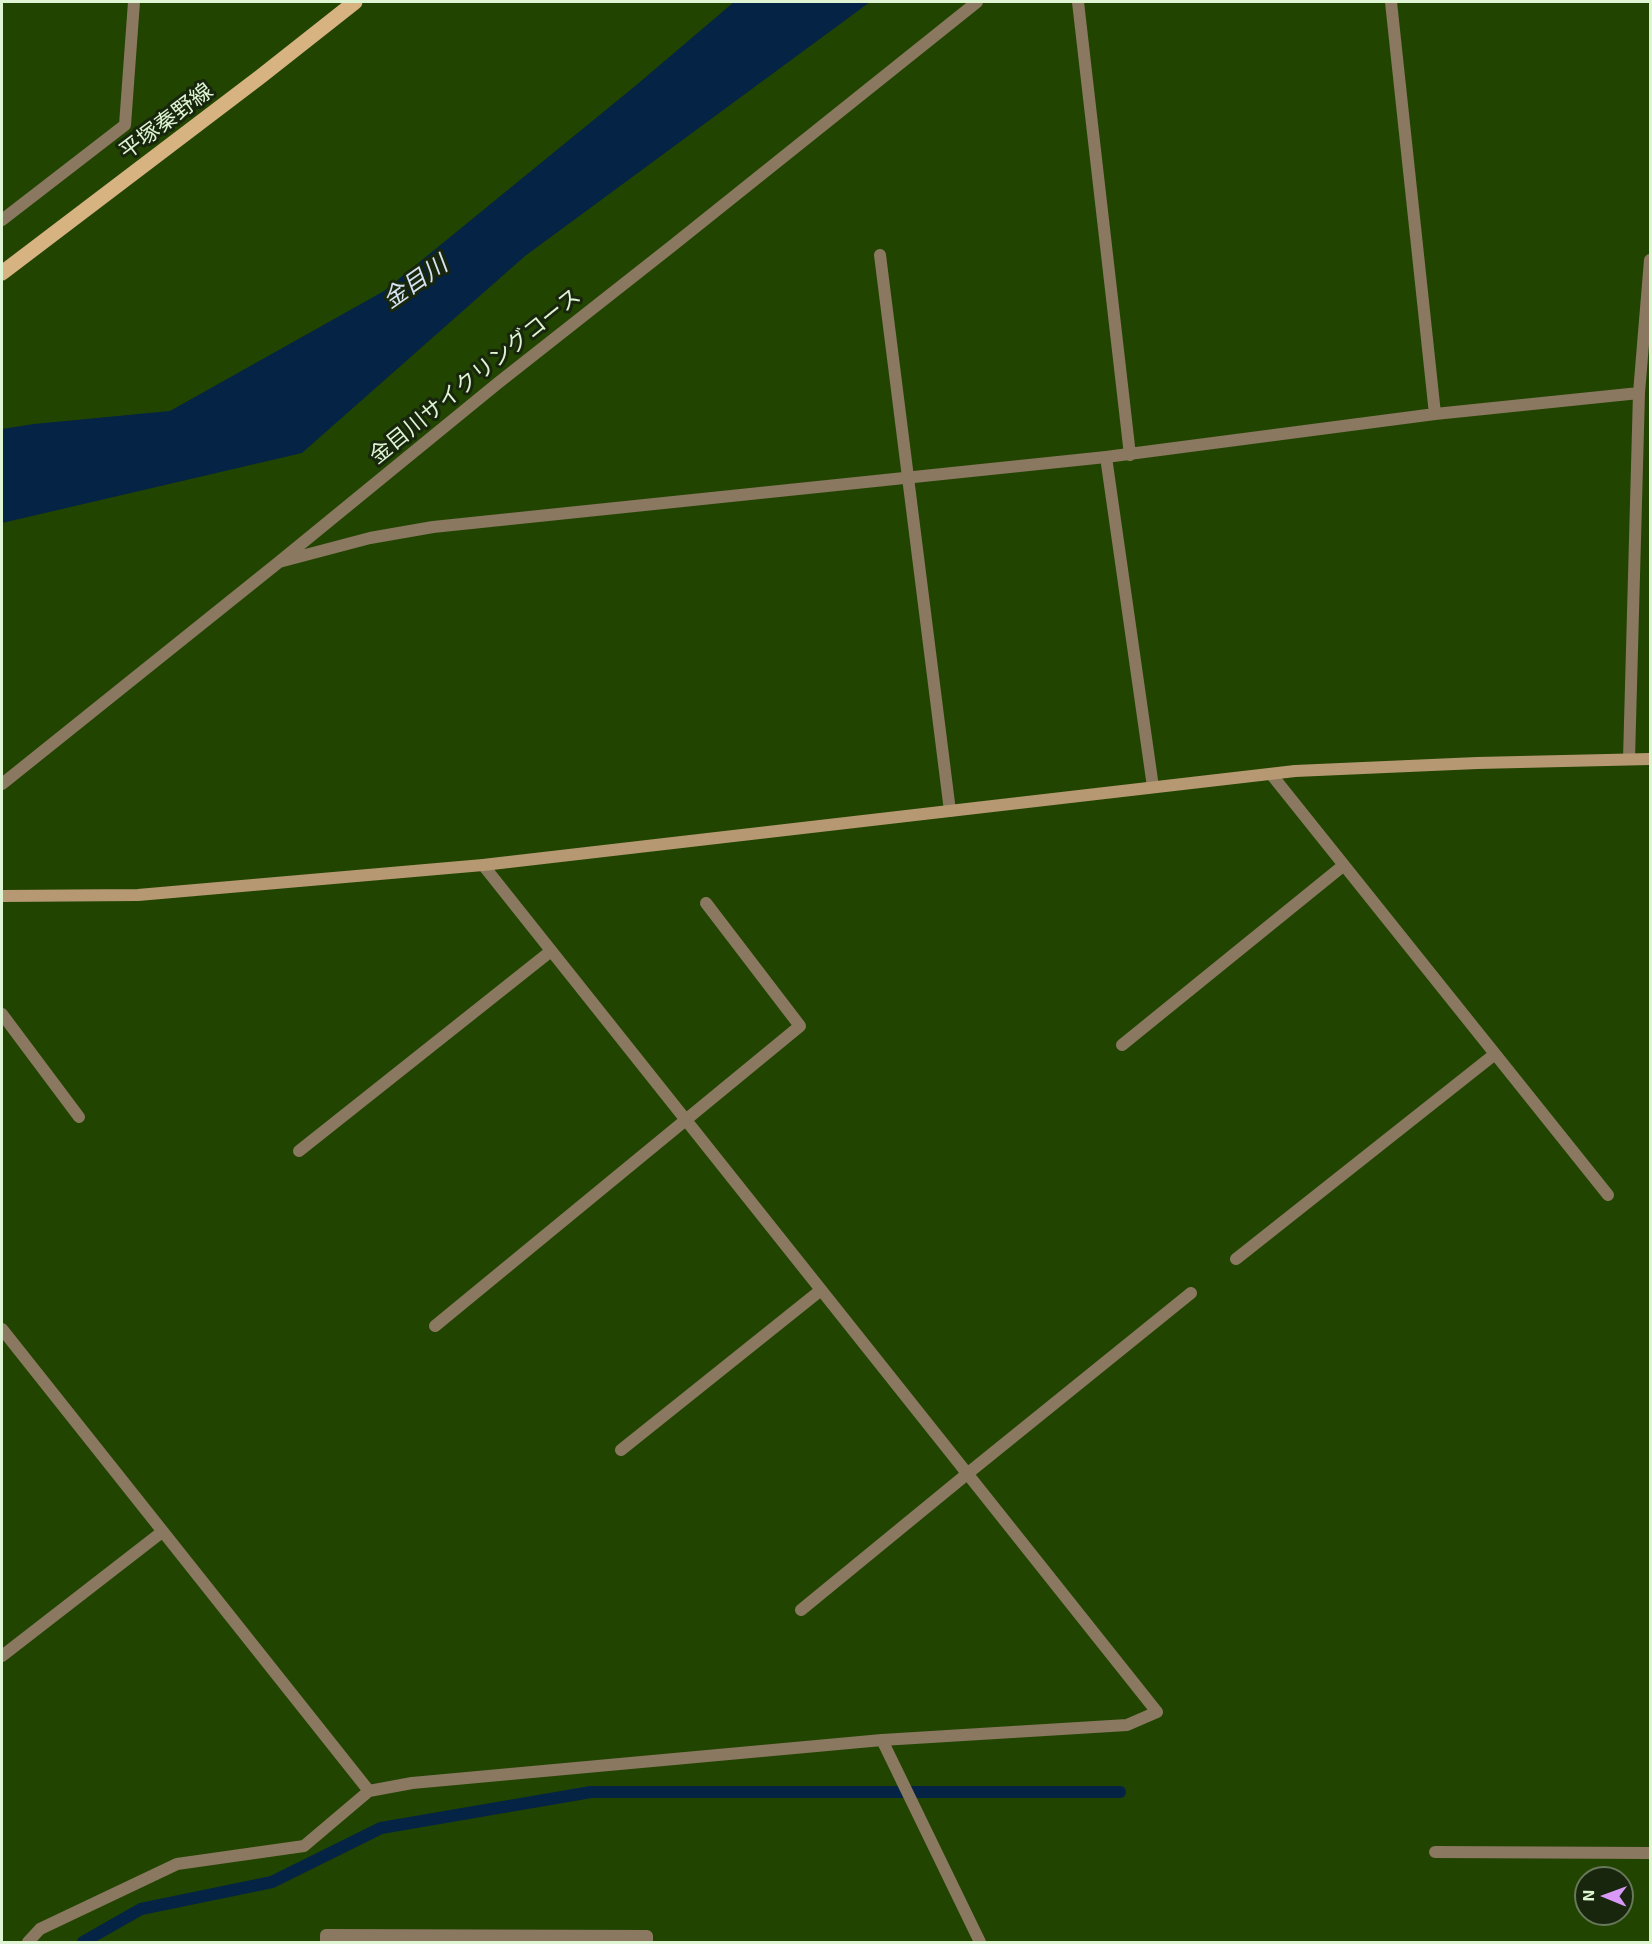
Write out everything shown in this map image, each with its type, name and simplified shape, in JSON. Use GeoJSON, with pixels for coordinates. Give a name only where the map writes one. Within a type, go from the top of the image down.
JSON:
{"type":"FeatureCollection","features":[{"type":"Feature","properties":{"kind":"main road","name":"平塚秦野線"},"geometry":{"type":"LineString","coordinates":[[2,273],[355,2]]}},
{"type":"Feature","properties":{"kind":"street"},"geometry":{"type":"LineString","coordinates":[[2,220],[125,125],[134,2]]}},
{"type":"Feature","properties":{"kind":"street","name":"金目川サイクリングコース"},"geometry":{"type":"LineString","coordinates":[[2,784],[498,383],[977,2]]}},
{"type":"Feature","properties":{"kind":"street"},"geometry":{"type":"LineString","coordinates":[[1078,2],[1130,455]]}},
{"type":"Feature","properties":{"kind":"street"},"geometry":{"type":"LineString","coordinates":[[1391,2],[1435,414]]}},
{"type":"Feature","properties":{"kind":"street"},"geometry":{"type":"LineString","coordinates":[[880,255],[950,811]]}},
{"type":"Feature","properties":{"kind":"street"},"geometry":{"type":"LineString","coordinates":[[1629,759],[1639,393],[1650,260]]}},
{"type":"Feature","properties":{"kind":"street"},"geometry":{"type":"LineString","coordinates":[[279,562],[370,538],[433,527],[1130,455],[1435,414],[1639,393]]}},
{"type":"Feature","properties":{"kind":"street"},"geometry":{"type":"LineString","coordinates":[[1106,457],[1153,787]]}},
{"type":"Feature","properties":{"kind":"street"},"geometry":{"type":"LineString","coordinates":[[2,896],[138,896],[483,865],[1295,771],[1466,763],[1650,759]]}},
{"type":"Feature","properties":{"kind":"street"},"geometry":{"type":"LineString","coordinates":[[1271,774],[1608,1195]]}},
{"type":"Feature","properties":{"kind":"street"},"geometry":{"type":"LineString","coordinates":[[28,1942],[40,1929],[177,1864],[304,1846],[369,1791],[412,1783],[882,1740],[1127,1725],[1157,1712],[483,865]]}},
{"type":"Feature","properties":{"kind":"street"},"geometry":{"type":"LineString","coordinates":[[1122,1045],[1344,865]]}},
{"type":"Feature","properties":{"kind":"street"},"geometry":{"type":"LineString","coordinates":[[435,1326],[800,1026],[706,903]]}},
{"type":"Feature","properties":{"kind":"street"},"geometry":{"type":"LineString","coordinates":[[299,1151],[551,951]]}},
{"type":"Feature","properties":{"kind":"street"},"geometry":{"type":"LineString","coordinates":[[2,1014],[79,1117]]}},
{"type":"Feature","properties":{"kind":"street"},"geometry":{"type":"LineString","coordinates":[[1236,1259],[1495,1054]]}},
{"type":"Feature","properties":{"kind":"street"},"geometry":{"type":"LineString","coordinates":[[621,1449],[821,1290]]}},
{"type":"Feature","properties":{"kind":"street"},"geometry":{"type":"LineString","coordinates":[[801,1610],[1191,1293]]}},
{"type":"Feature","properties":{"kind":"street"},"geometry":{"type":"LineString","coordinates":[[2,1329],[369,1791]]}},
{"type":"Feature","properties":{"kind":"street"},"geometry":{"type":"LineString","coordinates":[[2,1656],[162,1532]]}},
{"type":"Feature","properties":{"kind":"street"},"geometry":{"type":"LineString","coordinates":[[882,1740],[980,1942]]}},
{"type":"Feature","properties":{"kind":"street"},"geometry":{"type":"LineString","coordinates":[[1435,1852],[1650,1853]]}},
{"type":"Feature","properties":{"kind":"street"},"geometry":{"type":"LineString","coordinates":[[326,1942],[326,1935],[646,1936],[647,1942]]}},
{"type":"Feature","properties":{"kind":"water","name":"金目川"},"geometry":{"type":"Polygon","coordinates":[[[734,2],[870,2],[525,256],[302,453],[2,523],[2,429],[170,411],[384,291],[634,87],[734,2]]]}},
{"type":"Feature","properties":{"kind":"waterway"},"geometry":{"type":"LineString","coordinates":[[83,1942],[141,1909],[272,1882],[381,1828],[591,1792],[1120,1792]]}}]}
